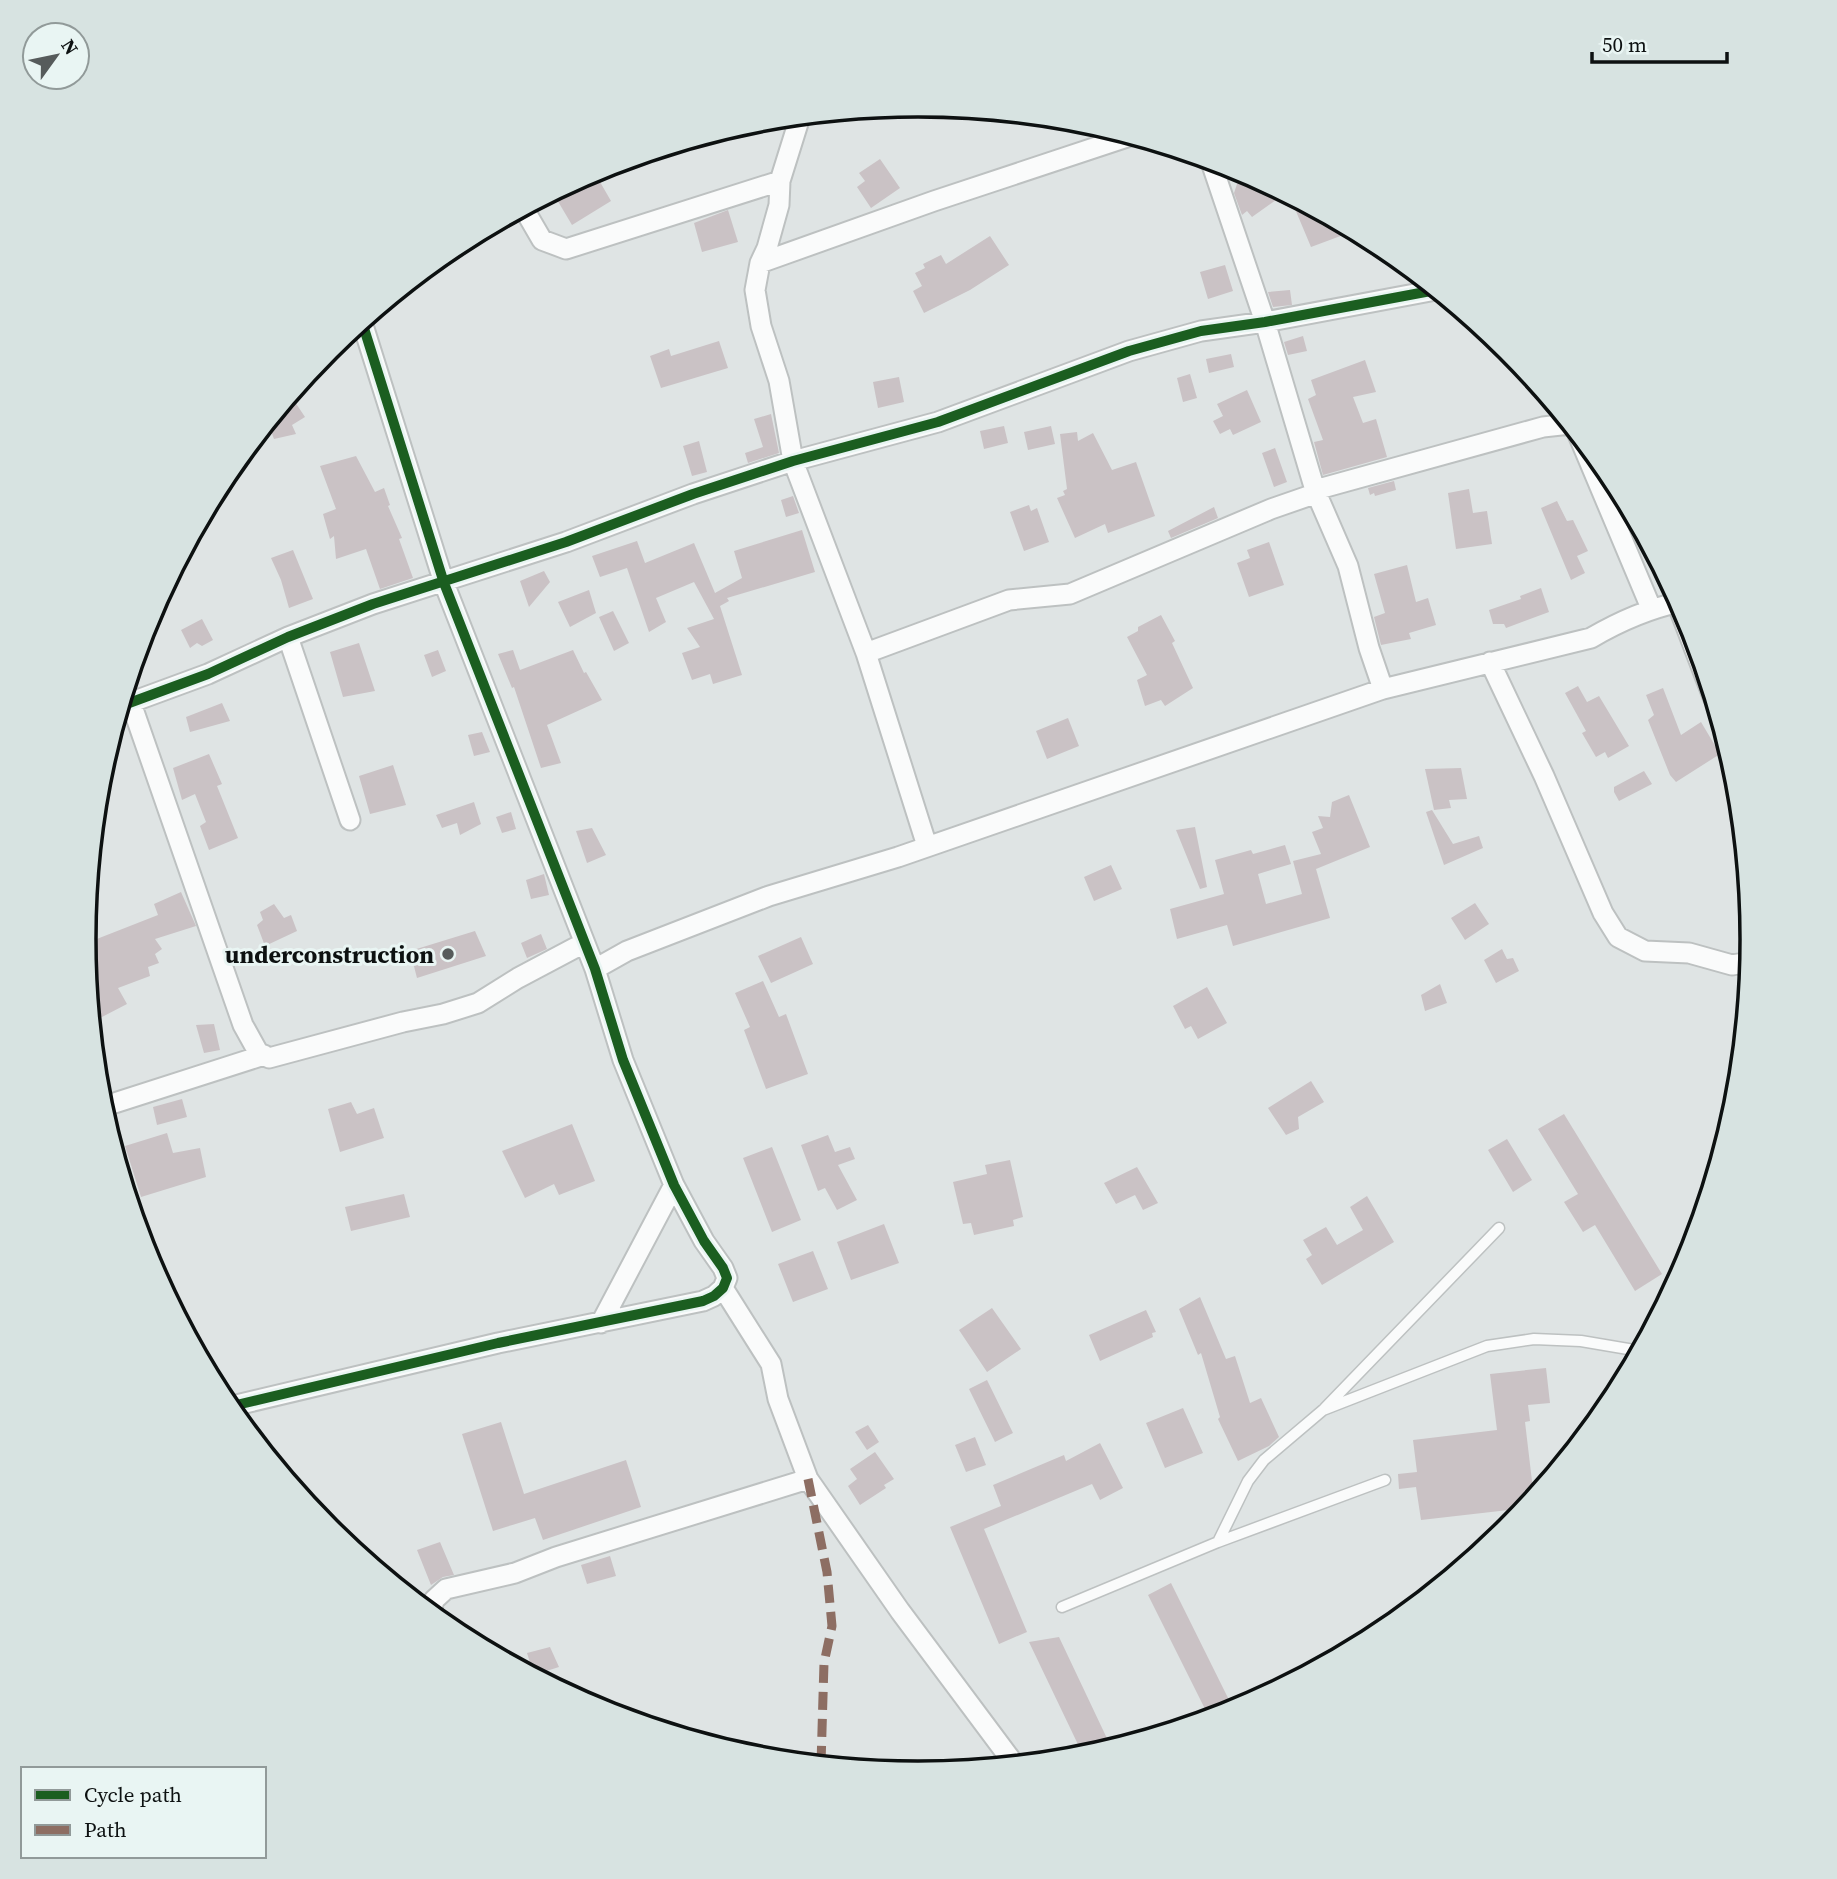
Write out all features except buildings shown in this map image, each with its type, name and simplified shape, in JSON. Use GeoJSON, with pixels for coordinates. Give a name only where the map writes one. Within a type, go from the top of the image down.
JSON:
{"type":"FeatureCollection","features":[{"type":"Feature","properties":{"kind":"street"},"geometry":{"type":"LineString","coordinates":[[797,126],[780,181],[779,205],[767,248],[760,262],[755,290],[761,326],[779,381],[793,461],[866,653],[927,846]]}},
{"type":"Feature","properties":{"kind":"street"},"geometry":{"type":"LineString","coordinates":[[760,262],[1114,141]]}},
{"type":"Feature","properties":{"kind":"street"},"geometry":{"type":"LineString","coordinates":[[1215,173],[1265,322],[1316,491],[1348,566],[1369,648],[1383,689]]}},
{"type":"Feature","properties":{"kind":"street"},"geometry":{"type":"LineString","coordinates":[[528,216],[542,240],[566,249],[780,181]]}},
{"type":"Feature","properties":{"kind":"street"},"geometry":{"type":"LineString","coordinates":[[133,698],[208,674],[288,637],[373,604],[566,542],[693,494],[793,461],[938,422],[1129,351],[1201,331],[1265,322],[1424,291]]}},
{"type":"Feature","properties":{"kind":"street"},"geometry":{"type":"LineString","coordinates":[[241,1404],[473,1349],[703,1301],[723,1288],[727,1279],[674,1185],[623,1060],[595,969],[444,583],[365,331]]}},
{"type":"Feature","properties":{"kind":"street"},"geometry":{"type":"LineString","coordinates":[[866,653],[1009,600],[1070,594],[1316,491],[1543,427],[1560,426]]}},
{"type":"Feature","properties":{"kind":"street"},"geometry":{"type":"LineString","coordinates":[[1593,470],[1651,608]]}},
{"type":"Feature","properties":{"kind":"street"},"geometry":{"type":"LineString","coordinates":[[595,969],[627,951],[769,896],[927,846],[1383,689],[1591,638],[1621,620],[1669,604]]}},
{"type":"Feature","properties":{"kind":"street"},"geometry":{"type":"LineString","coordinates":[[288,637],[350,820]]}},
{"type":"Feature","properties":{"kind":"street"},"geometry":{"type":"LineString","coordinates":[[1490,662],[1544,776],[1603,913],[1618,937],[1644,951],[1689,953],[1732,965],[1740,964]]}},
{"type":"Feature","properties":{"kind":"street"},"geometry":{"type":"LineString","coordinates":[[129,709],[243,1025],[258,1052],[269,1058],[478,1003],[584,943]]}},
{"type":"Feature","properties":{"kind":"street"},"geometry":{"type":"LineString","coordinates":[[113,1104],[264,1055]]}},
{"type":"Feature","properties":{"kind":"street"},"geometry":{"type":"LineString","coordinates":[[601,1323],[674,1185]]}},
{"type":"Feature","properties":{"kind":"street"},"geometry":{"type":"LineString","coordinates":[[723,1288],[771,1364],[778,1399],[808,1479],[900,1611],[1008,1757]]}},
{"type":"Feature","properties":{"kind":"street"},"geometry":{"type":"LineString","coordinates":[[433,1603],[446,1589],[515,1573],[556,1557],[808,1479]]}},
{"type":"Feature","properties":{"kind":"lane"},"geometry":{"type":"LineString","coordinates":[[1218,1542],[1248,1481],[1264,1460],[1323,1410],[1499,1228]]}},
{"type":"Feature","properties":{"kind":"lane"},"geometry":{"type":"LineString","coordinates":[[1323,1410],[1487,1346],[1534,1339],[1581,1341],[1632,1350]]}},
{"type":"Feature","properties":{"kind":"lane"},"geometry":{"type":"LineString","coordinates":[[1062,1607],[1218,1542],[1385,1480]]}},
{"type":"Feature","properties":{"kind":"marked path"},"geometry":{"type":"LineString","coordinates":[[808,1479],[827,1572],[832,1626],[824,1663],[821,1756]]}},
{"type":"Feature","properties":{"kind":"cycle path"},"geometry":{"type":"LineString","coordinates":[[132,702],[208,674],[288,637],[373,604],[566,542],[693,494],[793,461],[938,422],[1129,351],[1201,331],[1425,292]]}},
{"type":"Feature","properties":{"kind":"cycle path"},"geometry":{"type":"LineString","coordinates":[[241,1404],[498,1343],[703,1301],[723,1288],[727,1278],[674,1185],[623,1060],[595,969],[444,583],[365,331]]}},
{"type":"Feature","properties":{"kind":"place","name":"underconstruction"},"geometry":{"type":"Point","coordinates":[448,954]}}]}
